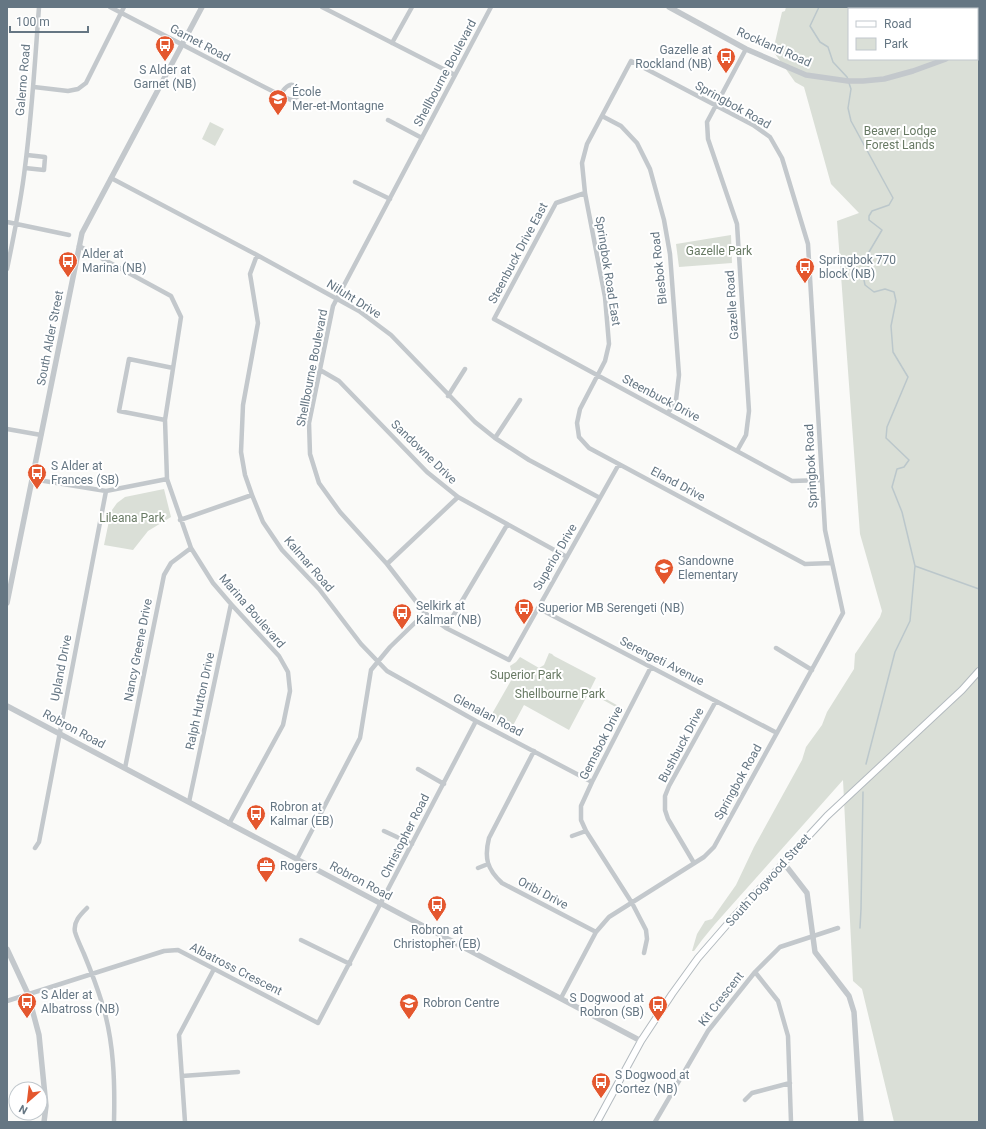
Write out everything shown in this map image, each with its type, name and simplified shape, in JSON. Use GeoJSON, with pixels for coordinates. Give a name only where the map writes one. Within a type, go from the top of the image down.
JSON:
{"type":"FeatureCollection","features":[{"type":"Feature","properties":{"kind":"main road","name":"South Dogwood Street"},"geometry":{"type":"LineString","coordinates":[[597,1122],[641,1041],[698,958],[783,862],[833,810],[962,690],[979,671]]}},
{"type":"Feature","properties":{"kind":"street","name":"Galerno Road"},"geometry":{"type":"LineString","coordinates":[[7,269],[27,155],[34,86],[39,7]]}},
{"type":"Feature","properties":{"kind":"street","name":"Garnet Road"},"geometry":{"type":"LineString","coordinates":[[110,7],[280,96]]}},
{"type":"Feature","properties":{"kind":"street"},"geometry":{"type":"LineString","coordinates":[[34,86],[68,91],[78,89],[86,83],[124,7]]}},
{"type":"Feature","properties":{"kind":"street","name":"South Alder Street"},"geometry":{"type":"LineString","coordinates":[[7,603],[82,233],[202,7]]}},
{"type":"Feature","properties":{"kind":"street"},"geometry":{"type":"LineString","coordinates":[[322,7],[455,75]]}},
{"type":"Feature","properties":{"kind":"street"},"geometry":{"type":"LineString","coordinates":[[332,12],[335,7]]}},
{"type":"Feature","properties":{"kind":"street"},"geometry":{"type":"LineString","coordinates":[[392,43],[412,7]]}},
{"type":"Feature","properties":{"kind":"street","name":"Shellbourne Boulevard"},"geometry":{"type":"LineString","coordinates":[[491,7],[333,306],[309,423],[310,454],[319,483],[340,512],[387,564],[425,613],[446,628],[509,660]]}},
{"type":"Feature","properties":{"kind":"street","name":"Rockland Road"},"geometry":{"type":"LineString","coordinates":[[669,7],[746,49],[806,75],[848,81],[884,79],[913,71],[943,60]]}},
{"type":"Feature","properties":{"kind":"street","name":"Gazelle Road"},"geometry":{"type":"LineString","coordinates":[[737,450],[746,435],[749,411],[737,224],[708,138],[707,122],[746,49]]}},
{"type":"Feature","properties":{"kind":"street","name":"Springbok Road"},"geometry":{"type":"LineString","coordinates":[[561,998],[596,932],[609,917],[704,857],[714,847],[843,613],[825,530],[808,244],[782,158],[770,137],[753,125],[631,61],[587,144],[582,163],[585,193]]}},
{"type":"Feature","properties":{"kind":"street","name":"Blesbok Road"},"geometry":{"type":"LineString","coordinates":[[602,116],[621,126],[637,143],[650,170],[664,220],[670,254],[679,375],[676,400],[668,413]]}},
{"type":"Feature","properties":{"kind":"street"},"geometry":{"type":"LineString","coordinates":[[388,120],[422,138]]}},
{"type":"Feature","properties":{"kind":"street"},"geometry":{"type":"LineString","coordinates":[[25,168],[44,170],[45,157],[27,155]]}},
{"type":"Feature","properties":{"kind":"street","name":"Niluht Drive"},"geometry":{"type":"LineString","coordinates":[[111,178],[360,311],[390,335],[448,396],[475,422],[495,438],[529,460],[600,498]]}},
{"type":"Feature","properties":{"kind":"street"},"geometry":{"type":"LineString","coordinates":[[356,182],[390,199]]}},
{"type":"Feature","properties":{"kind":"street","name":"Steenbuck Drive East"},"geometry":{"type":"LineString","coordinates":[[494,319],[556,203],[585,193]]}},
{"type":"Feature","properties":{"kind":"street","name":"Springbok Road East"},"geometry":{"type":"LineString","coordinates":[[585,193],[604,297],[608,344],[605,361],[598,375]]}},
{"type":"Feature","properties":{"kind":"street"},"geometry":{"type":"LineString","coordinates":[[7,222],[69,235]]}},
{"type":"Feature","properties":{"kind":"street","name":"Marina Boulevard"},"geometry":{"type":"LineString","coordinates":[[79,246],[171,296],[181,317],[165,420],[167,479],[191,548],[213,583],[279,656],[288,672],[290,691],[283,725],[229,824]]}},
{"type":"Feature","properties":{"kind":"street","name":"Kalmar Road"},"geometry":{"type":"LineString","coordinates":[[257,255],[250,274],[258,323],[243,405],[241,452],[245,475],[263,522],[282,550],[319,589],[361,644],[378,662]]}},
{"type":"Feature","properties":{"kind":"street","name":"Steenbuck Drive"},"geometry":{"type":"LineString","coordinates":[[494,319],[792,481],[822,480]]}},
{"type":"Feature","properties":{"kind":"street"},"geometry":{"type":"LineString","coordinates":[[165,420],[119,411],[129,359],[173,368]]}},
{"type":"Feature","properties":{"kind":"street"},"geometry":{"type":"LineString","coordinates":[[448,396],[465,369]]}},
{"type":"Feature","properties":{"kind":"street","name":"Sandowne Drive"},"geometry":{"type":"LineString","coordinates":[[320,370],[339,381],[427,472],[458,498],[567,557]]}},
{"type":"Feature","properties":{"kind":"street","name":"Eland Drive"},"geometry":{"type":"LineString","coordinates":[[598,375],[580,409],[577,423],[579,437],[589,448],[805,564],[832,563]]}},
{"type":"Feature","properties":{"kind":"street"},"geometry":{"type":"LineString","coordinates":[[495,438],[520,400]]}},
{"type":"Feature","properties":{"kind":"street"},"geometry":{"type":"LineString","coordinates":[[7,429],[41,435]]}},
{"type":"Feature","properties":{"kind":"street","name":"Superior Drive"},"geometry":{"type":"LineString","coordinates":[[509,660],[619,464]]}},
{"type":"Feature","properties":{"kind":"street"},"geometry":{"type":"LineString","coordinates":[[32,479],[106,491],[167,479]]}},
{"type":"Feature","properties":{"kind":"street","name":"Upland Drive"},"geometry":{"type":"LineString","coordinates":[[34,848],[39,842],[106,491]]}},
{"type":"Feature","properties":{"kind":"street"},"geometry":{"type":"LineString","coordinates":[[180,520],[252,495]]}},
{"type":"Feature","properties":{"kind":"street"},"geometry":{"type":"LineString","coordinates":[[387,564],[458,498]]}},
{"type":"Feature","properties":{"kind":"street"},"geometry":{"type":"LineString","coordinates":[[446,628],[507,524]]}},
{"type":"Feature","properties":{"kind":"street","name":"Nancy Greene Drive"},"geometry":{"type":"LineString","coordinates":[[125,768],[164,574],[171,562],[191,548]]}},
{"type":"Feature","properties":{"kind":"street","name":"Ralph Hutton Drive"},"geometry":{"type":"LineString","coordinates":[[189,802],[231,604]]}},
{"type":"Feature","properties":{"kind":"street","name":"Serengeti Avenue"},"geometry":{"type":"LineString","coordinates":[[538,608],[777,732]]}},
{"type":"Feature","properties":{"kind":"street"},"geometry":{"type":"LineString","coordinates":[[297,859],[360,738],[371,670],[390,647],[425,613]]}},
{"type":"Feature","properties":{"kind":"street"},"geometry":{"type":"LineString","coordinates":[[776,648],[812,670]]}},
{"type":"Feature","properties":{"kind":"street","name":"Glenalan Road"},"geometry":{"type":"LineString","coordinates":[[378,662],[387,671],[476,721],[592,782]]}},
{"type":"Feature","properties":{"kind":"street","name":"Gemsbok Drive"},"geometry":{"type":"LineString","coordinates":[[644,953],[647,939],[646,930],[632,903],[586,830],[581,820],[581,806],[651,667]]}},
{"type":"Feature","properties":{"kind":"street","name":"Bushbuck Drive"},"geometry":{"type":"LineString","coordinates":[[694,863],[668,819],[665,810],[665,796],[716,701]]}},
{"type":"Feature","properties":{"kind":"street","name":"Robron Road"},"geometry":{"type":"LineString","coordinates":[[7,706],[641,1041]]}},
{"type":"Feature","properties":{"kind":"street","name":"Christopher Road"},"geometry":{"type":"LineString","coordinates":[[318,1023],[476,721]]}},
{"type":"Feature","properties":{"kind":"street"},"geometry":{"type":"LineString","coordinates":[[478,868],[488,864],[486,850],[489,838],[534,751]]}},
{"type":"Feature","properties":{"kind":"street"},"geometry":{"type":"LineString","coordinates":[[418,769],[444,784]]}},
{"type":"Feature","properties":{"kind":"street"},"geometry":{"type":"LineString","coordinates":[[572,836],[586,830]]}},
{"type":"Feature","properties":{"kind":"street"},"geometry":{"type":"LineString","coordinates":[[384,831],[412,844]]}},
{"type":"Feature","properties":{"kind":"street"},"geometry":{"type":"LineString","coordinates":[[783,862],[807,893],[815,952],[849,996],[854,1011],[861,1122]]}},
{"type":"Feature","properties":{"kind":"street","name":"Oribi Drive"},"geometry":{"type":"LineString","coordinates":[[488,864],[494,875],[502,883],[596,932]]}},
{"type":"Feature","properties":{"kind":"street"},"geometry":{"type":"LineString","coordinates":[[87,908],[74,924],[75,932],[103,1005],[112,1046],[115,1094],[114,1122]]}},
{"type":"Feature","properties":{"kind":"street","name":"Kit Crescent"},"geometry":{"type":"LineString","coordinates":[[654,1122],[708,1031],[755,972],[780,947],[838,928]]}},
{"type":"Feature","properties":{"kind":"street"},"geometry":{"type":"LineString","coordinates":[[301,940],[350,964]]}},
{"type":"Feature","properties":{"kind":"street"},"geometry":{"type":"LineString","coordinates":[[7,949],[28,994],[39,1035],[46,1106],[44,1122]]}},
{"type":"Feature","properties":{"kind":"street","name":"Albatross Crescent"},"geometry":{"type":"LineString","coordinates":[[7,1001],[164,950],[178,950],[318,1023]]}},
{"type":"Feature","properties":{"kind":"street"},"geometry":{"type":"LineString","coordinates":[[185,1122],[179,1035],[214,968]]}},
{"type":"Feature","properties":{"kind":"street"},"geometry":{"type":"LineString","coordinates":[[755,972],[778,1000],[788,1036],[791,1122]]}},
{"type":"Feature","properties":{"kind":"street"},"geometry":{"type":"LineString","coordinates":[[182,1076],[238,1072]]}},
{"type":"Feature","properties":{"kind":"street"},"geometry":{"type":"LineString","coordinates":[[745,1100],[752,1093],[790,1083]]}},
{"type":"Feature","properties":{"kind":"green space","name":"Beaver Lodge Forest Lands"},"geometry":{"type":"Polygon","coordinates":[[[786,7],[979,7],[979,1122],[894,1122],[862,989],[853,981],[843,780],[715,924],[694,951],[692,951],[697,934],[705,921],[712,919],[736,885],[754,847],[802,760],[806,747],[822,725],[827,712],[854,669],[855,654],[880,617],[882,611],[860,534],[837,221],[859,213],[831,184],[804,87],[795,82],[773,51],[782,12],[785,11],[786,7]]]}},
{"type":"Feature","properties":{"kind":"green space"},"geometry":{"type":"Polygon","coordinates":[[[210,122],[224,129],[215,146],[202,139],[210,122]]]}},
{"type":"Feature","properties":{"kind":"green space","name":"Gazelle Park"},"geometry":{"type":"Polygon","coordinates":[[[731,235],[732,263],[679,267],[676,244],[731,235]]]}},
{"type":"Feature","properties":{"kind":"green space","name":"Lileana Park"},"geometry":{"type":"Polygon","coordinates":[[[164,489],[171,517],[148,531],[133,550],[104,545],[110,516],[117,503],[125,497],[164,489]]]}},
{"type":"Feature","properties":{"kind":"green space","name":"Shellbourne Park"},"geometry":{"type":"Polygon","coordinates":[[[549,653],[596,678],[590,690],[622,708],[621,710],[589,692],[569,730],[524,705],[510,731],[489,719],[513,677],[510,666],[520,657],[539,668],[544,665],[549,653]]]}},
{"type":"Feature","properties":{"kind":"waterway"},"geometry":{"type":"LineString","coordinates":[[819,7],[810,26],[820,42],[828,47],[833,62],[848,79]]}},
{"type":"Feature","properties":{"kind":"waterway"},"geometry":{"type":"LineString","coordinates":[[849,83],[851,89],[848,108],[851,121],[893,198],[889,205],[872,211],[869,216],[869,220],[882,230],[869,252],[868,268],[864,280],[865,285],[874,292],[885,289],[894,292],[896,301],[891,326],[893,352],[908,377],[887,427],[886,438],[909,460],[904,467],[897,469],[892,487],[902,512],[915,566],[910,621],[895,652],[866,764]]}},
{"type":"Feature","properties":{"kind":"waterway"},"geometry":{"type":"LineString","coordinates":[[915,566],[979,589]]}},
{"type":"Feature","properties":{"kind":"waterway"},"geometry":{"type":"LineString","coordinates":[[860,928],[863,792]]}},
{"type":"Feature","properties":{"kind":"place","name":"S Alder at Garnet (NB)"},"geometry":{"type":"Point","coordinates":[165,62]}},
{"type":"Feature","properties":{"kind":"place","name":"Gazelle at Rockland (NB)"},"geometry":{"type":"Point","coordinates":[726,74]}},
{"type":"Feature","properties":{"kind":"place","name":"École Mer-et-Montagne"},"geometry":{"type":"Point","coordinates":[278,116]}},
{"type":"Feature","properties":{"kind":"place","name":"Alder at Marina (NB)"},"geometry":{"type":"Point","coordinates":[68,278]}},
{"type":"Feature","properties":{"kind":"place","name":"Springbok 770 block (NB)"},"geometry":{"type":"Point","coordinates":[805,284]}},
{"type":"Feature","properties":{"kind":"place","name":"S Alder at Frances (SB)"},"geometry":{"type":"Point","coordinates":[37,490]}},
{"type":"Feature","properties":{"kind":"place","name":"Sandowne Elementary"},"geometry":{"type":"Point","coordinates":[664,585]}},
{"type":"Feature","properties":{"kind":"place","name":"Superior MB Serengeti (NB)"},"geometry":{"type":"Point","coordinates":[524,625]}},
{"type":"Feature","properties":{"kind":"place","name":"Selkirk at Kalmar (NB)"},"geometry":{"type":"Point","coordinates":[402,630]}},
{"type":"Feature","properties":{"kind":"place","name":"Robron at Kalmar (EB)"},"geometry":{"type":"Point","coordinates":[256,831]}},
{"type":"Feature","properties":{"kind":"place","name":"Rogers"},"geometry":{"type":"Point","coordinates":[266,883]}},
{"type":"Feature","properties":{"kind":"place","name":"Robron at Christopher (EB)"},"geometry":{"type":"Point","coordinates":[437,922]}},
{"type":"Feature","properties":{"kind":"place","name":"S Alder at Albatross (NB)"},"geometry":{"type":"Point","coordinates":[27,1019]}},
{"type":"Feature","properties":{"kind":"place","name":"Robron Centre"},"geometry":{"type":"Point","coordinates":[409,1020]}},
{"type":"Feature","properties":{"kind":"place","name":"S Dogwood at Robron (SB)"},"geometry":{"type":"Point","coordinates":[658,1022]}},
{"type":"Feature","properties":{"kind":"place","name":"S Dogwood at Cortez (NB)"},"geometry":{"type":"Point","coordinates":[601,1099]}},
{"type":"Feature","properties":{"kind":"park label","name":"Superior Park"},"geometry":{"type":"Point","coordinates":[526,675]}}]}
